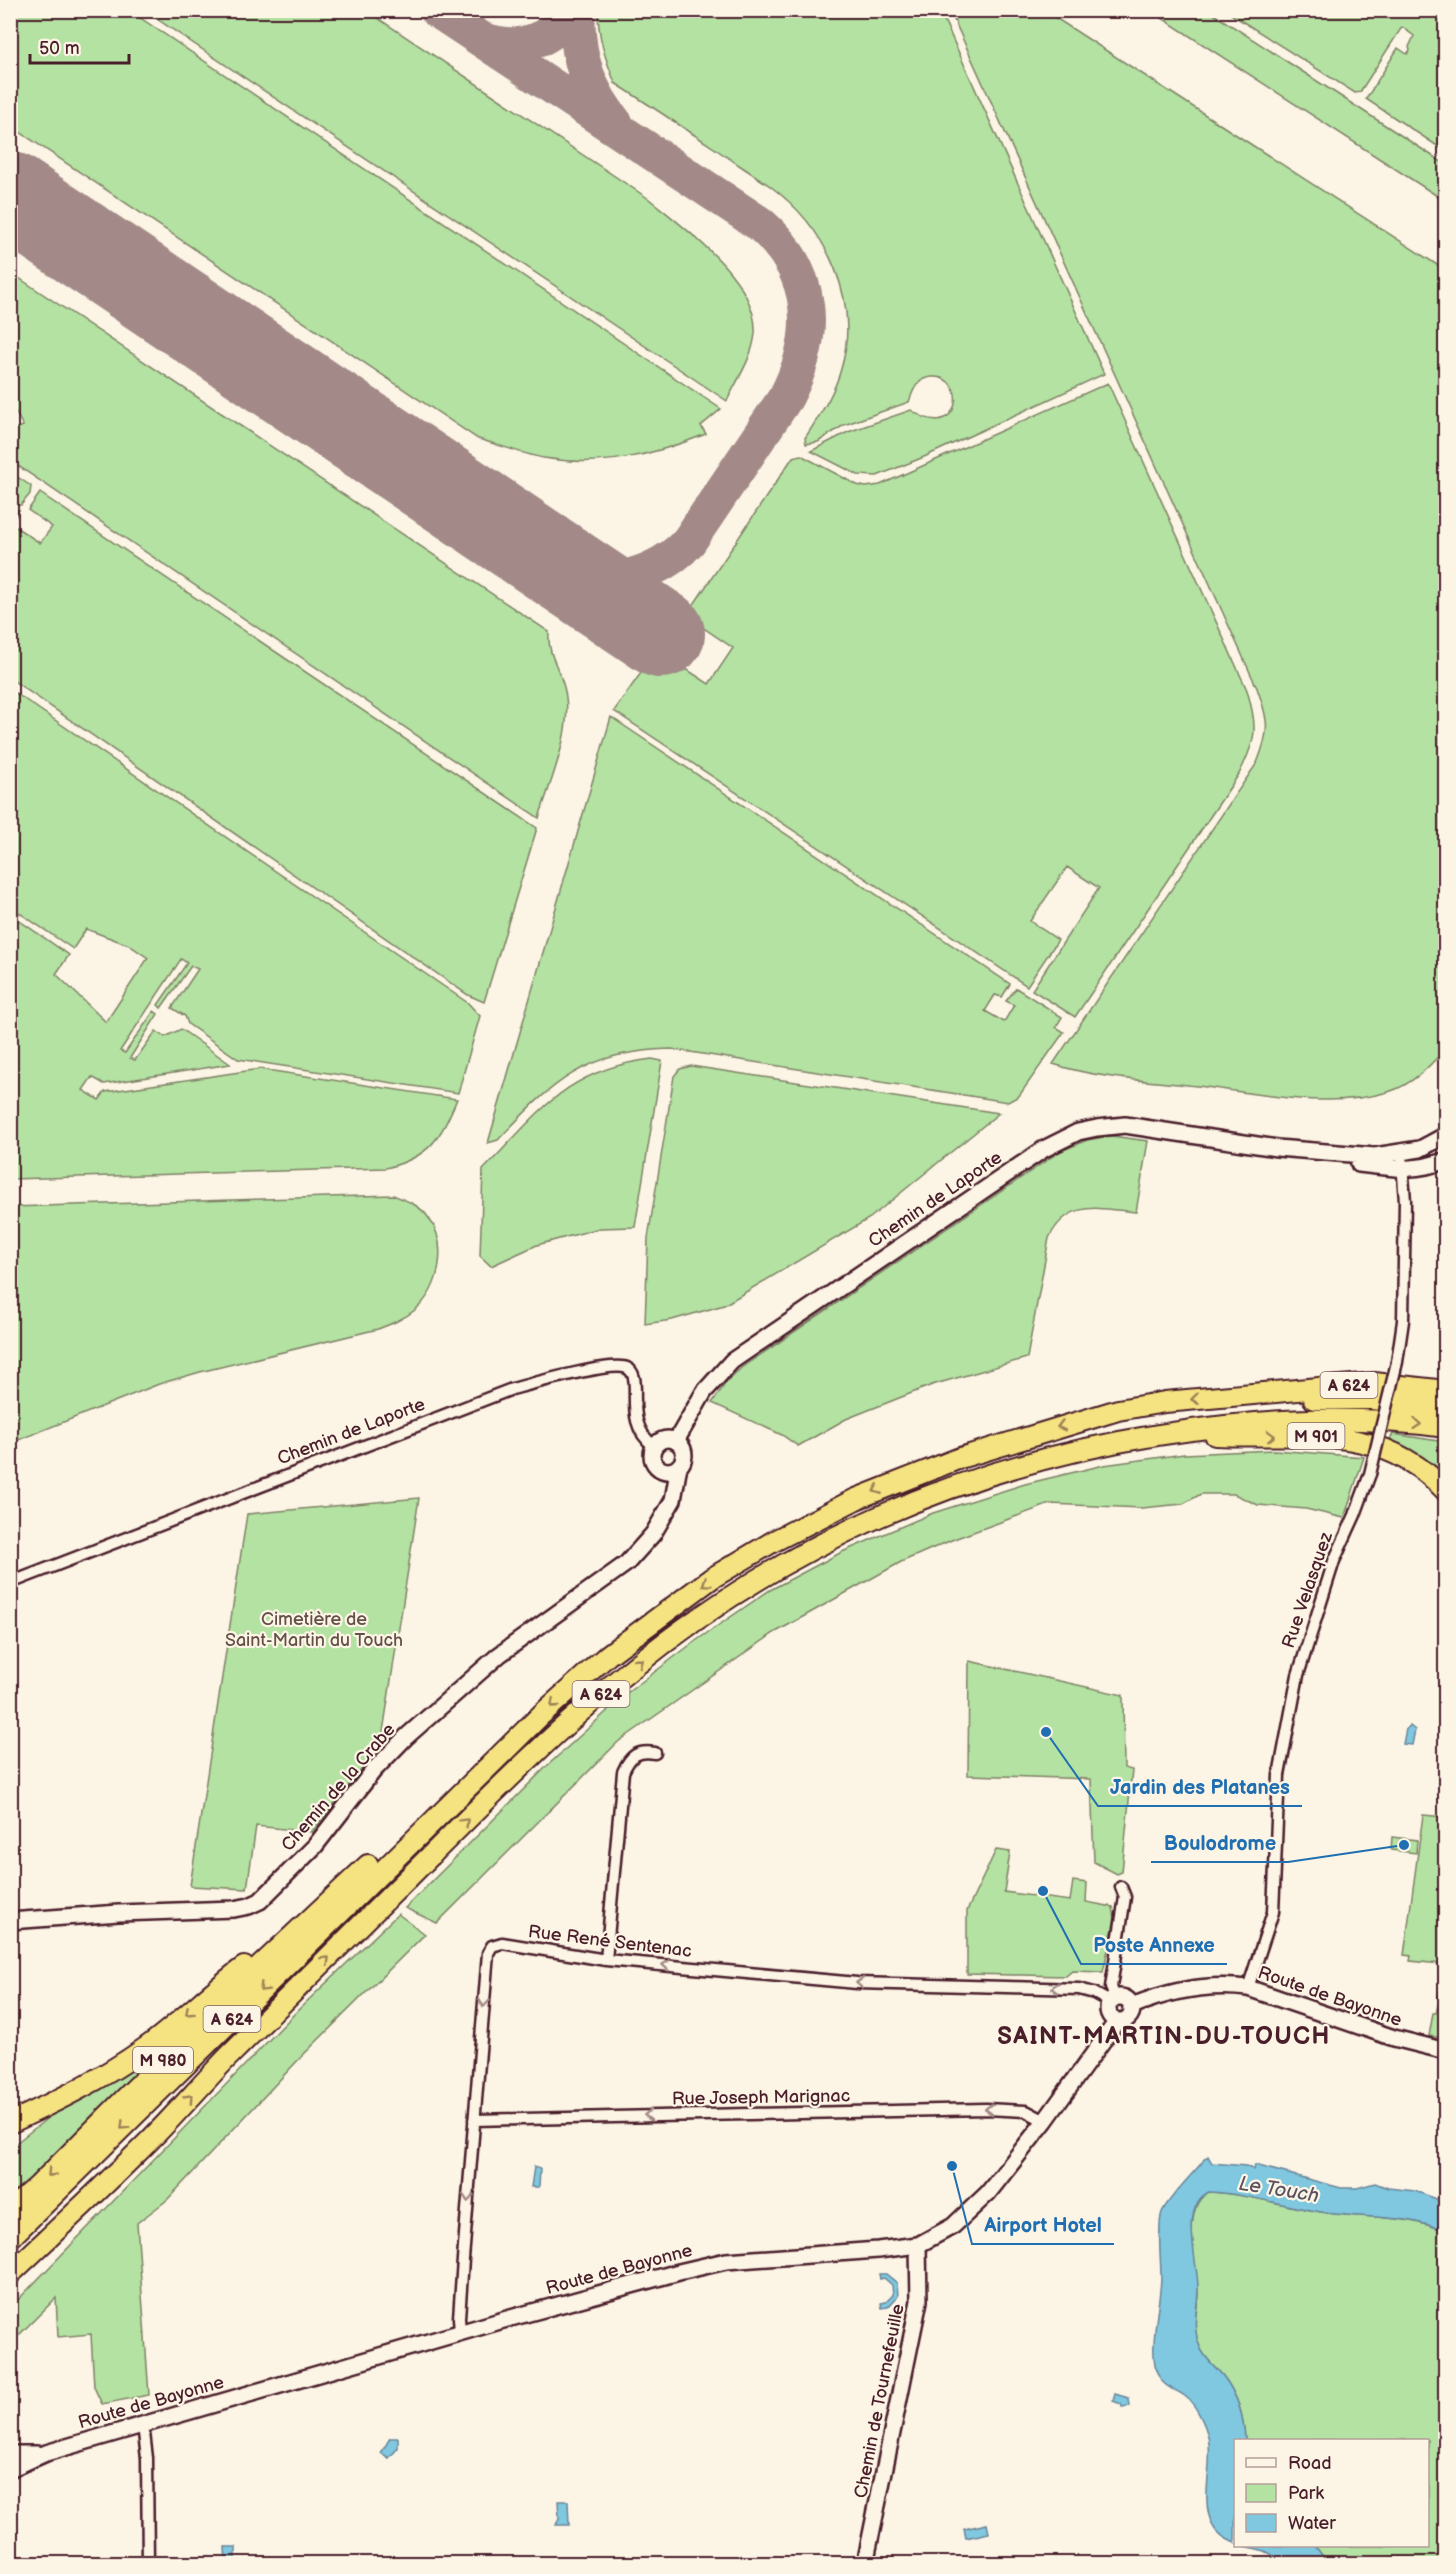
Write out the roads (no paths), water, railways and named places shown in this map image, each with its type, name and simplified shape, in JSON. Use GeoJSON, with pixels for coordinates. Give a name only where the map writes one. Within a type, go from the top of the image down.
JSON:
{"type":"FeatureCollection","features":[{"type":"Feature","properties":{"kind":"highway","name":"A 624"},"geometry":{"type":"LineString","coordinates":[[10,2238],[453,1799],[542,1714],[608,1655],[712,1578],[817,1518],[865,1495],[960,1458],[1051,1428],[1118,1410],[1374,1383],[1446,1391]]}},
{"type":"Feature","properties":{"kind":"highway","name":"A 624"},"geometry":{"type":"LineString","coordinates":[[1253,1394],[1314,1400],[1372,1399],[1446,1407]]}},
{"type":"Feature","properties":{"kind":"highway","name":"A 624"},"geometry":{"type":"LineString","coordinates":[[10,2274],[149,2141],[225,2061],[506,1782],[598,1696],[667,1640],[733,1594],[790,1559],[898,1507],[976,1478],[1055,1455],[1170,1433],[1246,1422],[1310,1419],[1369,1420],[1446,1428]]}},
{"type":"Feature","properties":{"kind":"highway","name":"M 901"},"geometry":{"type":"LineString","coordinates":[[1170,1433],[1244,1437],[1304,1435],[1360,1441],[1388,1449],[1411,1461],[1446,1491]]}},
{"type":"Feature","properties":{"kind":"highway","name":"M 980"},"geometry":{"type":"LineString","coordinates":[[10,2210],[38,2186],[208,2015],[318,1912],[401,1836],[453,1799]]}},
{"type":"Feature","properties":{"kind":"highway"},"geometry":{"type":"LineString","coordinates":[[10,2137],[63,2098],[142,2050],[211,1992],[318,1912]]}},
{"type":"Feature","properties":{"kind":"highway"},"geometry":{"type":"LineString","coordinates":[[10,2123],[63,2098]]}},
{"type":"Feature","properties":{"kind":"street","name":"Chemin de Laporte"},"geometry":{"type":"LineString","coordinates":[[676,1441],[704,1392],[732,1361],[1060,1140],[1097,1128],[1125,1125],[1277,1148],[1375,1156],[1401,1153]]}},
{"type":"Feature","properties":{"kind":"street"},"geometry":{"type":"LineString","coordinates":[[1401,1153],[1420,1149],[1446,1136]]}},
{"type":"Feature","properties":{"kind":"street","name":"Chemin de Laporte"},"geometry":{"type":"LineString","coordinates":[[1277,1148],[1316,1159],[1403,1169]]}},
{"type":"Feature","properties":{"kind":"street","name":"Rue Velasquez"},"geometry":{"type":"LineString","coordinates":[[1248,1988],[1273,1912],[1279,1775],[1298,1675],[1334,1561],[1355,1515],[1370,1474],[1397,1362],[1403,1320],[1403,1169],[1401,1153]]}},
{"type":"Feature","properties":{"kind":"street"},"geometry":{"type":"LineString","coordinates":[[1403,1169],[1426,1168],[1446,1160]]}},
{"type":"Feature","properties":{"kind":"street","name":"Chemin de Laporte"},"geometry":{"type":"LineString","coordinates":[[10,1583],[512,1389],[616,1366],[630,1370],[635,1376],[636,1422],[643,1438],[654,1446],[653,1462],[661,1470]]}},
{"type":"Feature","properties":{"kind":"street"},"geometry":{"type":"LineString","coordinates":[[654,1446],[664,1439],[676,1441],[683,1450],[684,1458],[679,1466],[671,1471],[661,1470]]}},
{"type":"Feature","properties":{"kind":"street","name":"Chemin de la Crabe"},"geometry":{"type":"LineString","coordinates":[[10,1921],[234,1909],[260,1901],[315,1846],[374,1770],[406,1737],[499,1655],[627,1563],[653,1534],[673,1500],[679,1466]]}},
{"type":"Feature","properties":{"kind":"street","name":"Chemin de la Crabe"},"geometry":{"type":"LineString","coordinates":[[661,1470],[668,1487],[664,1515]]}},
{"type":"Feature","properties":{"kind":"street"},"geometry":{"type":"LineString","coordinates":[[606,1960],[617,1816],[623,1772],[629,1759],[635,1754],[642,1751],[655,1753]]}},
{"type":"Feature","properties":{"kind":"street"},"geometry":{"type":"LineString","coordinates":[[1117,2021],[1108,2013],[1112,2000],[1125,1897],[1121,1887]]}},
{"type":"Feature","properties":{"kind":"street","name":"Rue René Sentenac"},"geometry":{"type":"LineString","coordinates":[[460,2333],[459,2306],[474,2120],[488,1953],[492,1946],[502,1943],[606,1960],[857,1983],[1079,1989],[1094,1992],[1112,2000]]}},
{"type":"Feature","properties":{"kind":"street","name":"Route de Bayonne"},"geometry":{"type":"LineString","coordinates":[[10,2469],[46,2453],[668,2275],[726,2261],[918,2245],[944,2232],[970,2212],[988,2193],[1045,2121],[1117,2021],[1129,2018],[1132,2006],[1143,2001],[1208,1986],[1248,1988],[1394,2038],[1446,2050]]}},
{"type":"Feature","properties":{"kind":"street"},"geometry":{"type":"LineString","coordinates":[[1112,2000],[1125,1998],[1132,2006]]}},
{"type":"Feature","properties":{"kind":"street","name":"Rue Joseph Marignac"},"geometry":{"type":"LineString","coordinates":[[474,2120],[986,2109],[1026,2111],[1045,2121]]}},
{"type":"Feature","properties":{"kind":"street","name":"Chemin de Tournefeuille"},"geometry":{"type":"LineString","coordinates":[[865,2564],[919,2301],[918,2245]]}},
{"type":"Feature","properties":{"kind":"street"},"geometry":{"type":"LineString","coordinates":[[144,2425],[147,2458],[148,2564]]}},
{"type":"Feature","properties":{"kind":"street","name":"Route de Bayonne"},"geometry":{"type":"LineString","coordinates":[[10,2454],[46,2453]]}},
{"type":"Feature","properties":{"kind":"water"},"geometry":{"type":"Polygon","coordinates":[[[1410,1726],[1415,1730],[1412,1745],[1403,1744],[1406,1729],[1410,1726]]]}},
{"type":"Feature","properties":{"kind":"water","name":"Le Touch"},"geometry":{"type":"Polygon","coordinates":[[[1208,2156],[1212,2163],[1246,2166],[1254,2170],[1255,2165],[1341,2188],[1357,2188],[1375,2183],[1388,2188],[1415,2191],[1445,2202],[1445,2231],[1416,2222],[1327,2213],[1224,2193],[1209,2192],[1200,2199],[1192,2222],[1198,2288],[1195,2324],[1197,2339],[1204,2355],[1232,2390],[1239,2406],[1245,2439],[1234,2439],[1234,2542],[1221,2535],[1212,2524],[1208,2511],[1210,2451],[1202,2421],[1190,2400],[1167,2386],[1161,2379],[1155,2365],[1154,2340],[1161,2276],[1159,2234],[1162,2212],[1176,2191],[1208,2156]]]}},
{"type":"Feature","properties":{"kind":"water"},"geometry":{"type":"Polygon","coordinates":[[[534,2167],[540,2169],[539,2187],[531,2187],[534,2167]]]}},
{"type":"Feature","properties":{"kind":"water"},"geometry":{"type":"Polygon","coordinates":[[[879,2274],[886,2274],[897,2283],[898,2296],[888,2307],[882,2308],[881,2303],[886,2302],[893,2295],[892,2285],[884,2278],[880,2279],[879,2274]]]}},
{"type":"Feature","properties":{"kind":"water"},"geometry":{"type":"Polygon","coordinates":[[[1115,2394],[1129,2398],[1130,2406],[1122,2407],[1121,2404],[1113,2401],[1115,2394]]]}},
{"type":"Feature","properties":{"kind":"water"},"geometry":{"type":"Polygon","coordinates":[[[390,2438],[398,2438],[398,2448],[389,2458],[381,2453],[390,2438]]]}},
{"type":"Feature","properties":{"kind":"water"},"geometry":{"type":"Polygon","coordinates":[[[558,2501],[568,2501],[569,2525],[556,2525],[559,2518],[558,2501]]]}},
{"type":"Feature","properties":{"kind":"water"},"geometry":{"type":"Polygon","coordinates":[[[987,2524],[989,2533],[966,2538],[964,2529],[987,2524]]]}},
{"type":"Feature","properties":{"kind":"water"},"geometry":{"type":"Polygon","coordinates":[[[225,2547],[236,2547],[236,2563],[226,2563],[225,2547]]]}},
{"type":"Feature","properties":{"kind":"water"},"geometry":{"type":"Polygon","coordinates":[[[1249,2547],[1316,2547],[1328,2563],[1288,2563],[1265,2551],[1249,2547]]]}},
{"type":"Feature","properties":{"kind":"place","name":"Jardin des Platanes"},"geometry":{"type":"Point","coordinates":[1046,1732]}},
{"type":"Feature","properties":{"kind":"place","name":"Boulodrome"},"geometry":{"type":"Point","coordinates":[1404,1845]}},
{"type":"Feature","properties":{"kind":"place","name":"Poste Annexe"},"geometry":{"type":"Point","coordinates":[1043,1891]}},
{"type":"Feature","properties":{"kind":"place","name":"Airport Hotel"},"geometry":{"type":"Point","coordinates":[952,2166]}},
{"type":"Feature","properties":{"kind":"district","name":"SAINT-MARTIN-DU-TOUCH"},"geometry":{"type":"Point","coordinates":[1164,2036]}},
{"type":"Feature","properties":{"kind":"park label","name":"Cimetière de Saint-Martin du Touch"},"geometry":{"type":"Point","coordinates":[314,1629]}}]}
